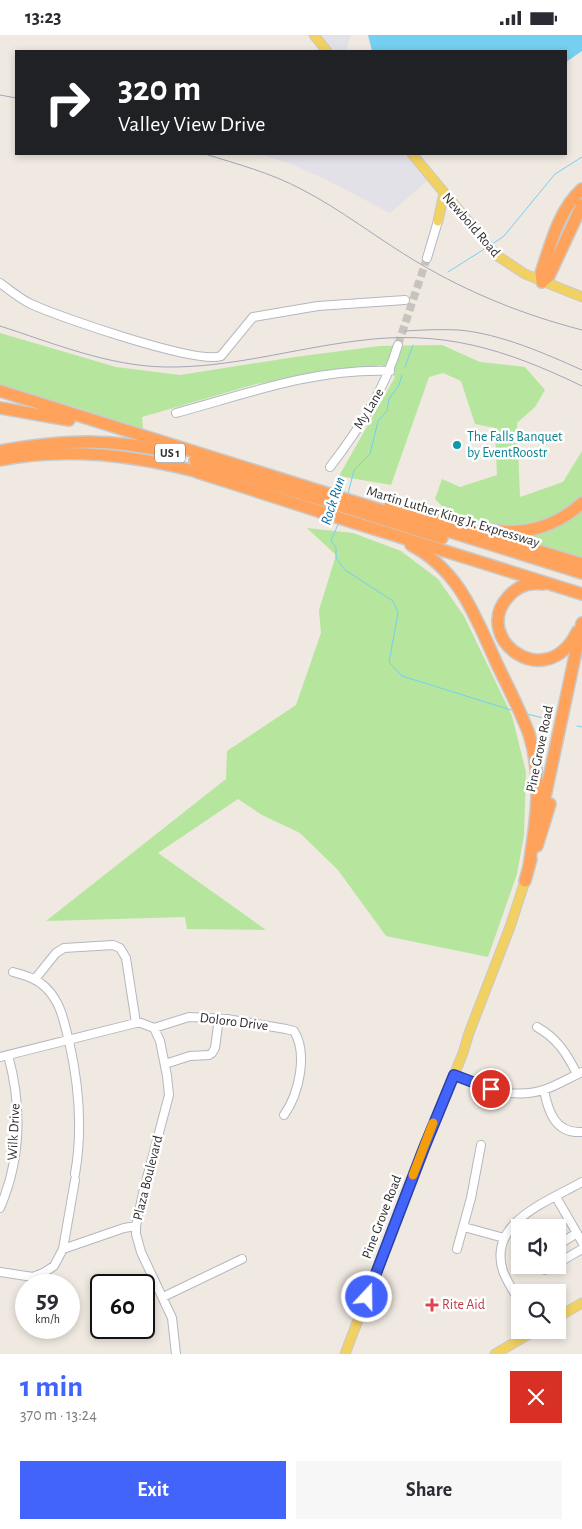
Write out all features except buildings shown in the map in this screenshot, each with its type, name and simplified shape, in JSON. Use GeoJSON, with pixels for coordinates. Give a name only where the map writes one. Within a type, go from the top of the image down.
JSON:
{"type":"FeatureCollection","features":[{"type":"Feature","properties":{"kind":"highway"},"geometry":{"type":"LineString","coordinates":[[542,282],[541,273],[562,215],[582,189]]}},
{"type":"Feature","properties":{"kind":"highway"},"geometry":{"type":"LineString","coordinates":[[542,282],[549,276],[582,205]]}},
{"type":"Feature","properties":{"kind":"highway"},"geometry":{"type":"LineString","coordinates":[[0,391],[86,413],[355,510],[433,518],[496,531],[519,532],[536,529],[552,523],[567,515],[582,503]]}},
{"type":"Feature","properties":{"kind":"highway","name":"US 1"},"geometry":{"type":"LineString","coordinates":[[0,391],[335,504]]}},
{"type":"Feature","properties":{"kind":"highway"},"geometry":{"type":"LineString","coordinates":[[0,408],[122,431]]}},
{"type":"Feature","properties":{"kind":"highway","name":"US 1"},"geometry":{"type":"LineString","coordinates":[[0,451],[36,444],[68,441],[99,441],[136,445],[182,457],[335,504]]}},
{"type":"Feature","properties":{"kind":"highway"},"geometry":{"type":"LineString","coordinates":[[0,460],[43,453],[133,458],[197,472],[301,499],[335,504],[355,510],[375,529],[422,551],[451,577],[470,606],[526,725],[534,753],[538,786],[529,866]]}},
{"type":"Feature","properties":{"kind":"highway"},"geometry":{"type":"LineString","coordinates":[[0,464],[74,454]]}},
{"type":"Feature","properties":{"kind":"highway","name":"Martin Luther King Jr. Expressway"},"geometry":{"type":"LineString","coordinates":[[355,510],[582,573]]}},
{"type":"Feature","properties":{"kind":"highway","name":"Martin Luther King Jr. Expressway"},"geometry":{"type":"LineString","coordinates":[[355,510],[582,581]]}},
{"type":"Feature","properties":{"kind":"highway"},"geometry":{"type":"LineString","coordinates":[[433,518],[582,564]]}},
{"type":"Feature","properties":{"kind":"highway"},"geometry":{"type":"LineString","coordinates":[[375,529],[582,594]]}},
{"type":"Feature","properties":{"kind":"highway"},"geometry":{"type":"LineString","coordinates":[[554,585],[528,584],[519,587],[508,596],[502,604],[498,619],[500,635],[505,643],[512,651],[524,658],[549,659],[567,647],[574,637],[582,618]]}},
{"type":"Feature","properties":{"kind":"highway","name":"Pine Grove Road"},"geometry":{"type":"LineString","coordinates":[[526,881],[582,623]]}},
{"type":"Feature","properties":{"kind":"highway","name":"Pine Grove Road"},"geometry":{"type":"LineString","coordinates":[[526,881],[554,789],[582,662]]}},
{"type":"Feature","properties":{"kind":"main road"},"geometry":{"type":"LineString","coordinates":[[314,35],[326,50]]}},
{"type":"Feature","properties":{"kind":"main road","name":"Newbold Road"},"geometry":{"type":"LineString","coordinates":[[413,155],[491,251],[512,267],[542,282],[582,297]]}},
{"type":"Feature","properties":{"kind":"main road"},"geometry":{"type":"LineString","coordinates":[[438,221],[444,193]]}},
{"type":"Feature","properties":{"kind":"main road"},"geometry":{"type":"LineString","coordinates":[[438,221],[447,213],[459,212]]}},
{"type":"Feature","properties":{"kind":"main road","name":"Pine Grove Road"},"geometry":{"type":"LineString","coordinates":[[435,1118],[454,1075],[526,881]]}},
{"type":"Feature","properties":{"kind":"main road","name":"Pine Grove Road"},"geometry":{"type":"LineString","coordinates":[[345,1354],[435,1118],[448,1079],[469,1033]]}},
{"type":"Feature","properties":{"kind":"main road"},"geometry":{"type":"LineString","coordinates":[[566,1312],[582,1303]]}},
{"type":"Feature","properties":{"kind":"main road"},"geometry":{"type":"LineString","coordinates":[[495,1354],[521,1339]]}},
{"type":"Feature","properties":{"kind":"street"},"geometry":{"type":"LineString","coordinates":[[427,258],[438,221]]}},
{"type":"Feature","properties":{"kind":"street"},"geometry":{"type":"LineString","coordinates":[[0,283],[30,304],[115,335],[187,354],[216,358],[221,356],[252,317],[318,306],[405,300]]}},
{"type":"Feature","properties":{"kind":"street","name":"My Lane"},"geometry":{"type":"LineString","coordinates":[[330,467],[366,415],[390,371],[398,345]]}},
{"type":"Feature","properties":{"kind":"street"},"geometry":{"type":"LineString","coordinates":[[176,413],[301,378],[330,374],[390,371]]}},
{"type":"Feature","properties":{"kind":"street"},"geometry":{"type":"LineString","coordinates":[[35,979],[56,953],[64,948],[116,946],[124,952],[126,958],[136,1023]]}},
{"type":"Feature","properties":{"kind":"street"},"geometry":{"type":"LineString","coordinates":[[0,1272],[33,1277],[44,1273],[54,1266],[63,1249],[79,1150],[80,1106],[74,1062],[62,1013],[48,990],[35,979],[12,972]]}},
{"type":"Feature","properties":{"kind":"street","name":"Doloro Drive"},"geometry":{"type":"LineString","coordinates":[[154,1028],[189,1017],[219,1019],[294,1031],[299,1038],[300,1076],[292,1103],[284,1115]]}},
{"type":"Feature","properties":{"kind":"street"},"geometry":{"type":"LineString","coordinates":[[165,1064],[190,1056],[209,1055],[212,1053],[219,1019]]}},
{"type":"Feature","properties":{"kind":"street"},"geometry":{"type":"LineString","coordinates":[[4,1056],[136,1023],[154,1028]]}},
{"type":"Feature","properties":{"kind":"street"},"geometry":{"type":"LineString","coordinates":[[454,1075],[510,1094],[523,1094],[544,1090],[579,1073],[561,1047],[549,1034],[537,1027]]}},
{"type":"Feature","properties":{"kind":"street","name":"Plaza Boulevard"},"geometry":{"type":"LineString","coordinates":[[154,1028],[160,1041],[169,1095],[136,1226],[141,1252],[163,1297],[174,1327],[176,1354]]}},
{"type":"Feature","properties":{"kind":"street","name":"Wilk Drive"},"geometry":{"type":"LineString","coordinates":[[0,1208],[12,1170],[18,1121],[14,1081],[4,1056]]}},
{"type":"Feature","properties":{"kind":"street"},"geometry":{"type":"LineString","coordinates":[[544,1090],[547,1108],[552,1117],[563,1128],[575,1133],[582,1132]]}},
{"type":"Feature","properties":{"kind":"street"},"geometry":{"type":"LineString","coordinates":[[457,1249],[464,1227],[482,1145]]}},
{"type":"Feature","properties":{"kind":"street"},"geometry":{"type":"LineString","coordinates":[[511,1286],[502,1267],[501,1252],[504,1238],[517,1220],[582,1182]]}},
{"type":"Feature","properties":{"kind":"street"},"geometry":{"type":"LineString","coordinates":[[556,1197],[582,1242]]}},
{"type":"Feature","properties":{"kind":"street"},"geometry":{"type":"LineString","coordinates":[[63,1249],[124,1228],[136,1226]]}},
{"type":"Feature","properties":{"kind":"street"},"geometry":{"type":"LineString","coordinates":[[464,1227],[504,1238]]}},
{"type":"Feature","properties":{"kind":"street"},"geometry":{"type":"LineString","coordinates":[[566,1240],[577,1233]]}},
{"type":"Feature","properties":{"kind":"street"},"geometry":{"type":"LineString","coordinates":[[566,1258],[582,1249]]}},
{"type":"Feature","properties":{"kind":"street"},"geometry":{"type":"LineString","coordinates":[[163,1297],[242,1259]]}},
{"type":"Feature","properties":{"kind":"shaded area"},"geometry":{"type":"Polygon","coordinates":[[[322,35],[351,35],[346,50],[334,50],[322,35]]]}},
{"type":"Feature","properties":{"kind":"shaded area"},"geometry":{"type":"Polygon","coordinates":[[[262,155],[405,155],[427,181],[390,213],[325,179],[286,162],[262,155]]]}},
{"type":"Feature","properties":{"kind":"green space"},"geometry":{"type":"Polygon","coordinates":[[[0,333],[116,367],[180,375],[380,346],[442,345],[480,362],[525,367],[545,390],[535,407],[517,423],[520,497],[563,482],[582,451],[582,558],[525,541],[483,523],[448,512],[435,499],[442,479],[460,487],[497,475],[495,428],[475,424],[461,381],[443,373],[429,377],[391,485],[339,476],[395,377],[382,365],[256,384],[142,417],[143,429],[72,406],[0,387],[0,333]]]}},
{"type":"Feature","properties":{"kind":"green space"},"geometry":{"type":"Polygon","coordinates":[[[307,528],[353,533],[401,551],[438,579],[464,616],[512,716],[526,772],[524,835],[517,874],[488,957],[386,936],[338,870],[300,833],[262,815],[238,799],[158,853],[266,930],[187,929],[185,917],[46,921],[226,779],[227,751],[296,705],[321,633],[319,610],[336,555],[307,528]]]}},
{"type":"Feature","properties":{"kind":"water"},"geometry":{"type":"Polygon","coordinates":[[[368,35],[582,35],[582,51],[567,61],[567,50],[372,50],[368,35]]]}},
{"type":"Feature","properties":{"kind":"waterway","name":"Rock Run"},"geometry":{"type":"LineString","coordinates":[[491,245],[504,236],[555,174],[582,157]]}},
{"type":"Feature","properties":{"kind":"waterway","name":"Rock Run"},"geometry":{"type":"LineString","coordinates":[[448,272],[486,248]]}},
{"type":"Feature","properties":{"kind":"waterway","name":"Rock Run"},"geometry":{"type":"LineString","coordinates":[[405,367],[413,345]]}},
{"type":"Feature","properties":{"kind":"waterway","name":"Rock Run"},"geometry":{"type":"LineString","coordinates":[[348,494],[354,470],[370,454],[378,421],[387,411],[389,399],[399,385],[402,375]]}},
{"type":"Feature","properties":{"kind":"waterway","name":"Rock Run"},"geometry":{"type":"LineString","coordinates":[[339,522],[331,541],[336,547],[336,558],[345,570],[393,601],[398,613],[389,662],[402,676],[511,710]]}},
{"type":"Feature","properties":{"kind":"waterway","name":"Rock Run"},"geometry":{"type":"LineString","coordinates":[[527,714],[551,720]]}},
{"type":"Feature","properties":{"kind":"waterway","name":"Rock Run"},"geometry":{"type":"LineString","coordinates":[[577,726],[582,727]]}},
{"type":"Feature","properties":{"kind":"tunnel"},"geometry":{"type":"LineString","coordinates":[[398,345],[427,258]]}},
{"type":"Feature","properties":{"kind":"railway"},"geometry":{"type":"LineString","coordinates":[[0,95],[15,98]]}},
{"type":"Feature","properties":{"kind":"railway"},"geometry":{"type":"LineString","coordinates":[[208,155],[290,183],[331,206],[417,262],[457,284],[518,310],[582,330]]}},
{"type":"Feature","properties":{"kind":"railway"},"geometry":{"type":"LineString","coordinates":[[0,326],[81,353],[123,363],[165,367],[237,361],[332,344],[387,338],[445,340],[499,352],[582,386]]}},
{"type":"Feature","properties":{"kind":"railway"},"geometry":{"type":"LineString","coordinates":[[405,331],[459,330],[475,332],[537,351],[582,370]]}},
{"type":"Feature","properties":{"kind":"slow traffic"},"geometry":{"type":"LineString","coordinates":[[413,1175],[433,1123]]}},
{"type":"Feature","properties":{"kind":"place","name":"The Falls Banquet by EventRoostr"},"geometry":{"type":"Point","coordinates":[457,445]}},
{"type":"Feature","properties":{"kind":"place","name":"Rite Aid"},"geometry":{"type":"Point","coordinates":[432,1305]}},
{"type":"Feature","properties":{"kind":"route"},"geometry":{"type":"LineString","coordinates":[[367,1297],[435,1118],[454,1075],[491,1089]]}}]}
